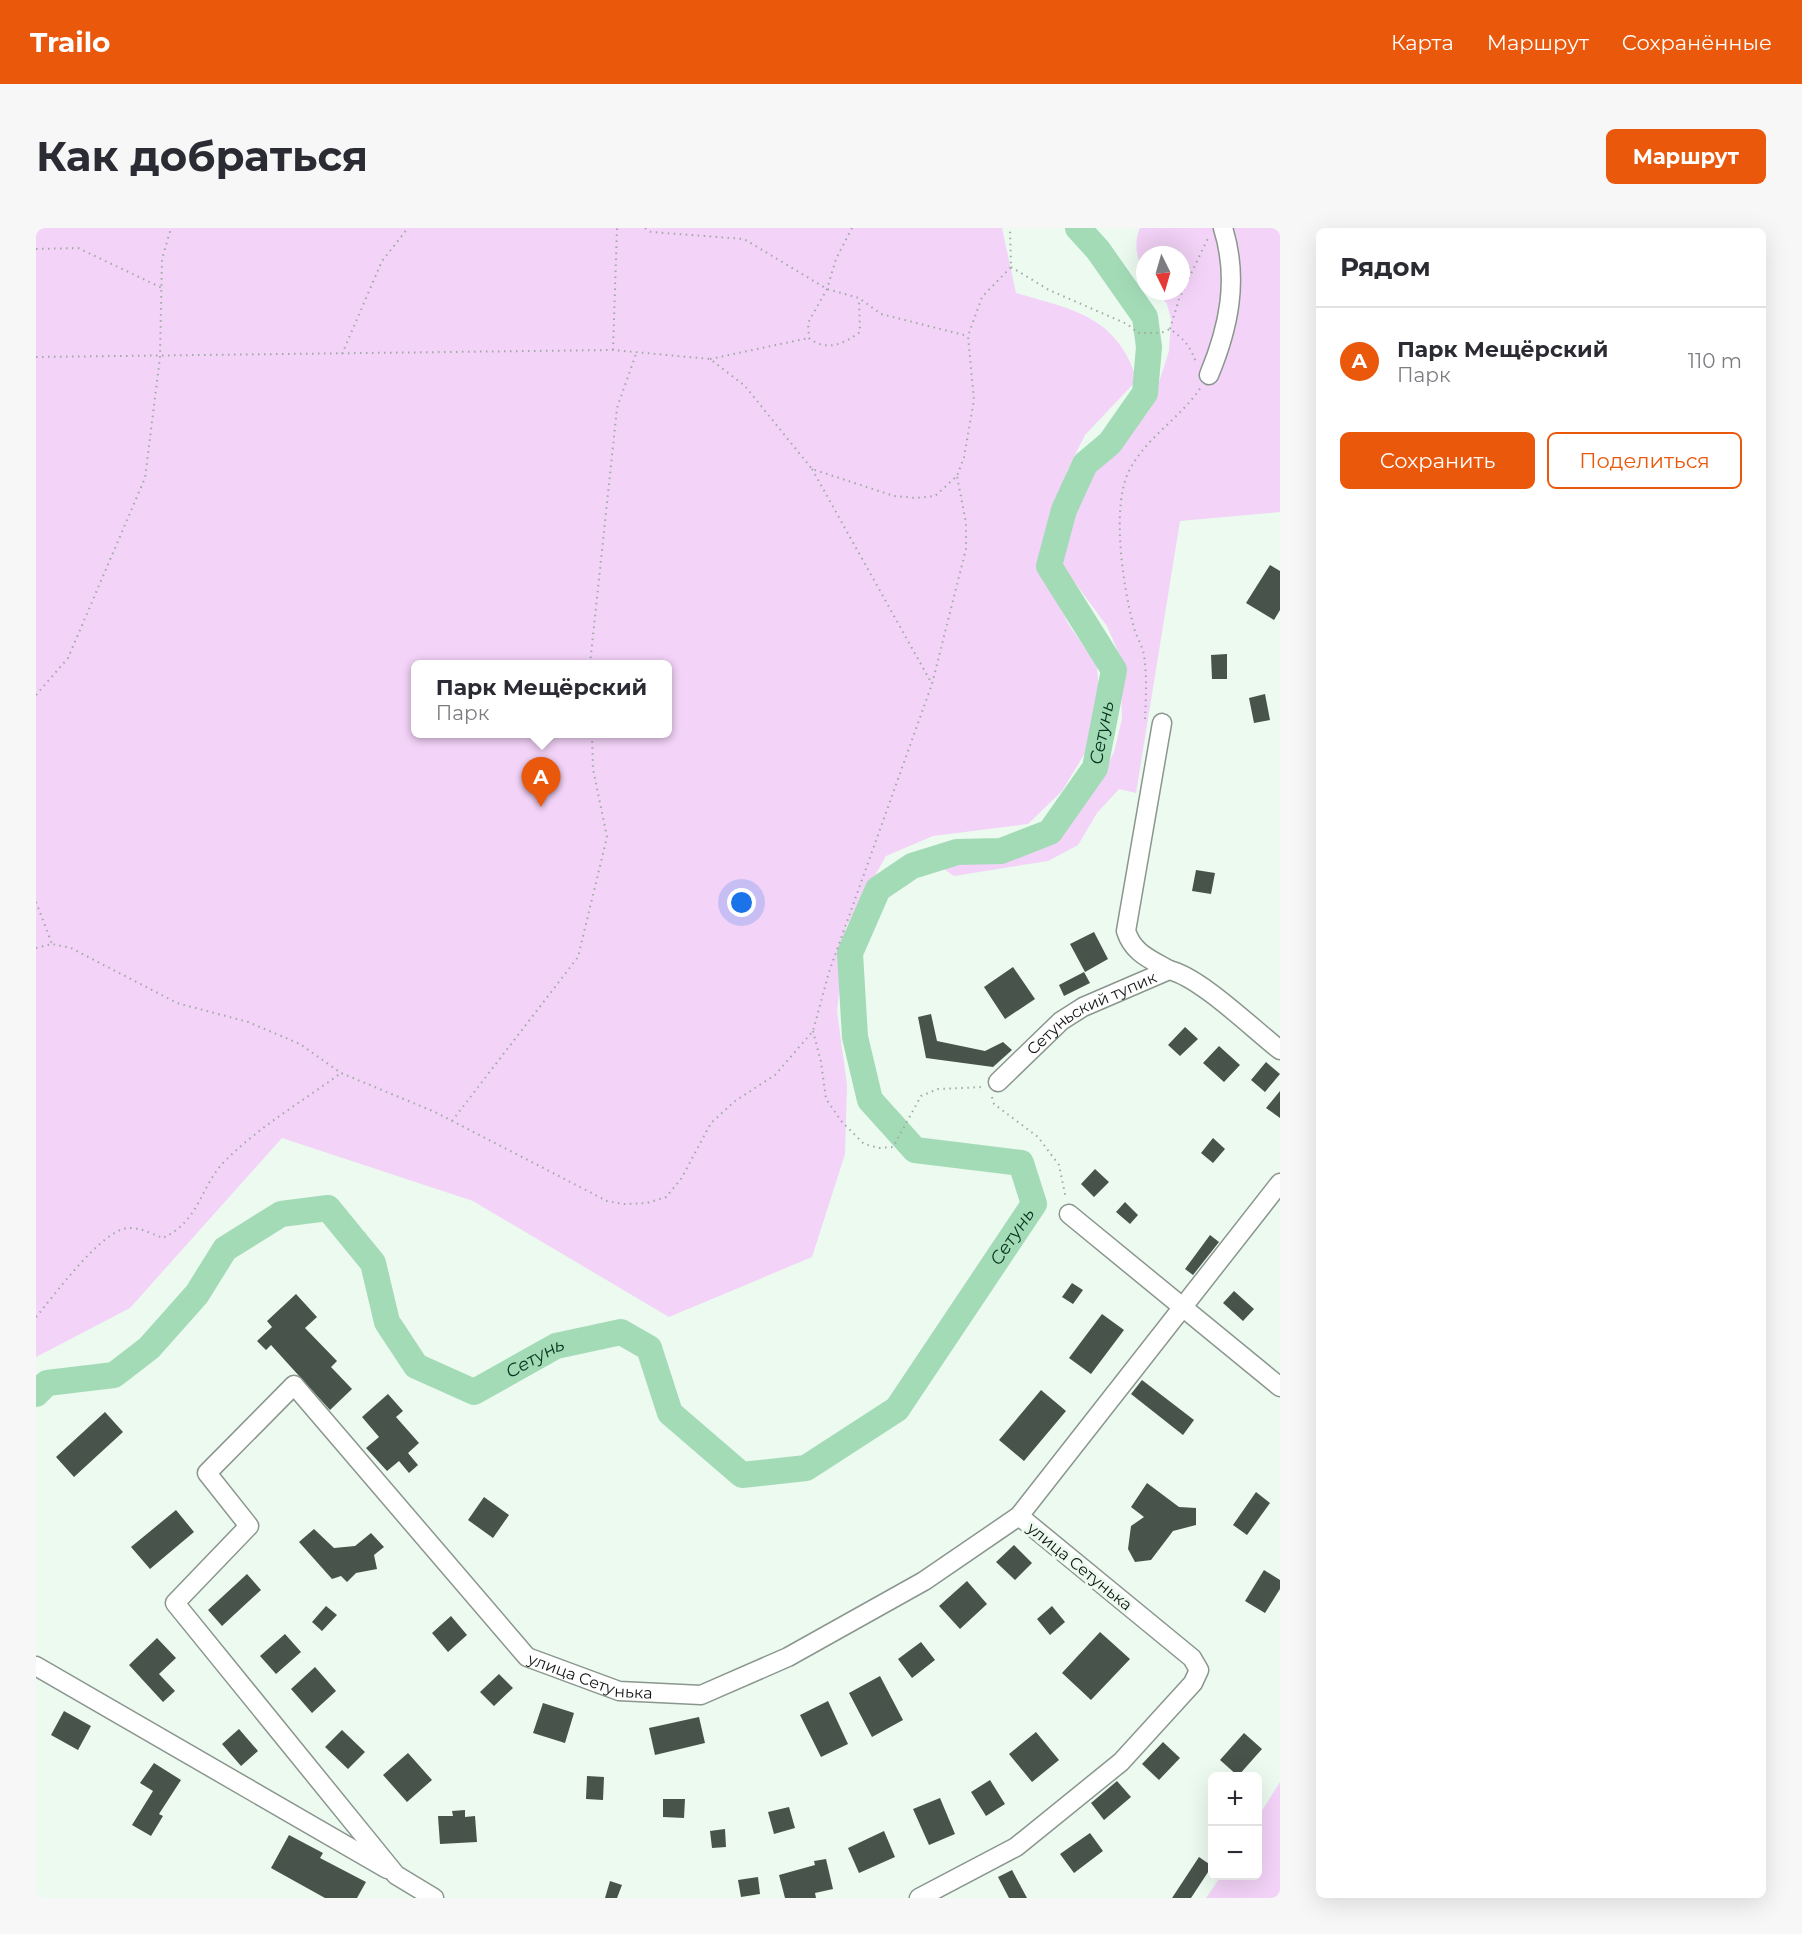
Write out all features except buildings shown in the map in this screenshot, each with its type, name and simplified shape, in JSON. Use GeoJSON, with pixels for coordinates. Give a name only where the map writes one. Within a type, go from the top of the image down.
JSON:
{"type":"FeatureCollection","features":[{"type":"Feature","properties":{"kind":"street"},"geometry":{"type":"LineString","coordinates":[[1200,376],[1222,344],[1232,294],[1229,246],[1223,228]]}},
{"type":"Feature","properties":{"kind":"street"},"geometry":{"type":"LineString","coordinates":[[1154,724],[1126,931],[1130,943],[1138,953],[1169,970]]}},
{"type":"Feature","properties":{"kind":"street","name":"Сетуньский тупик"},"geometry":{"type":"LineString","coordinates":[[993,1084],[1061,1021],[1083,1008],[1169,970],[1188,978],[1280,1050]]}},
{"type":"Feature","properties":{"kind":"street"},"geometry":{"type":"LineString","coordinates":[[1018,1516],[1280,1183]]}},
{"type":"Feature","properties":{"kind":"street"},"geometry":{"type":"LineString","coordinates":[[1069,1214],[1280,1387]]}},
{"type":"Feature","properties":{"kind":"street","name":"улица Сетунька"},"geometry":{"type":"LineString","coordinates":[[434,1898],[396,1875],[175,1603],[249,1526],[207,1473],[294,1385],[527,1658],[619,1691],[701,1695],[766,1666],[924,1581],[1018,1516],[1192,1658],[1199,1670],[1193,1683],[1121,1762],[1016,1847],[919,1898]]}},
{"type":"Feature","properties":{"kind":"street"},"geometry":{"type":"LineString","coordinates":[[36,1666],[396,1875]]}},
{"type":"Feature","properties":{"kind":"path"},"geometry":{"type":"LineString","coordinates":[[36,695],[68,658],[145,478],[160,357],[162,259],[171,228]]}},
{"type":"Feature","properties":{"kind":"path"},"geometry":{"type":"LineString","coordinates":[[342,354],[382,261],[408,228]]}},
{"type":"Feature","properties":{"kind":"path"},"geometry":{"type":"LineString","coordinates":[[612,350],[617,228]]}},
{"type":"Feature","properties":{"kind":"path"},"geometry":{"type":"LineString","coordinates":[[645,228],[651,232],[744,240],[827,289],[859,298],[881,314],[968,336]]}},
{"type":"Feature","properties":{"kind":"path"},"geometry":{"type":"LineString","coordinates":[[852,228],[837,259],[827,289],[808,323],[809,338],[818,345],[833,346],[860,332],[859,298]]}},
{"type":"Feature","properties":{"kind":"path"},"geometry":{"type":"LineString","coordinates":[[812,469],[894,496],[916,498],[935,496],[957,476],[964,457],[974,400],[968,336],[982,297],[1011,267],[1010,228]]}},
{"type":"Feature","properties":{"kind":"path"},"geometry":{"type":"LineString","coordinates":[[1011,267],[1049,290],[1126,324],[1138,333],[1161,333],[1170,329],[1179,299],[1199,251],[1213,228]]}},
{"type":"Feature","properties":{"kind":"path"},"geometry":{"type":"LineString","coordinates":[[36,249],[78,248],[162,288]]}},
{"type":"Feature","properties":{"kind":"path"},"geometry":{"type":"LineString","coordinates":[[1154,724],[1143,652],[1134,629],[1125,577],[1120,508],[1121,490],[1130,469],[1157,432],[1195,396],[1200,376],[1191,349],[1184,338],[1170,329]]}},
{"type":"Feature","properties":{"kind":"path"},"geometry":{"type":"LineString","coordinates":[[36,357],[612,350],[710,359],[809,338]]}},
{"type":"Feature","properties":{"kind":"path"},"geometry":{"type":"LineString","coordinates":[[590,660],[617,408],[637,351]]}},
{"type":"Feature","properties":{"kind":"path"},"geometry":{"type":"LineString","coordinates":[[710,359],[745,386],[812,469],[932,684]]}},
{"type":"Feature","properties":{"kind":"path"},"geometry":{"type":"LineString","coordinates":[[1195,396],[1200,376]]}},
{"type":"Feature","properties":{"kind":"path"},"geometry":{"type":"LineString","coordinates":[[36,948],[52,944],[71,948],[110,966],[177,1003],[248,1022],[300,1044],[342,1073],[386,1089],[452,1121],[606,1202],[647,1203],[666,1197],[681,1179],[711,1123],[735,1101],[775,1075],[813,1031],[829,972],[932,684],[966,549],[966,523],[957,476]]}},
{"type":"Feature","properties":{"kind":"path"},"geometry":{"type":"LineString","coordinates":[[452,1121],[578,957],[607,837],[593,769],[591,738]]}},
{"type":"Feature","properties":{"kind":"path"},"geometry":{"type":"LineString","coordinates":[[36,902],[52,944]]}},
{"type":"Feature","properties":{"kind":"path"},"geometry":{"type":"LineString","coordinates":[[813,1031],[821,1062],[826,1099],[842,1122],[864,1144],[879,1148],[893,1147],[921,1096],[938,1089],[993,1084],[994,1104],[1038,1137],[1059,1165],[1069,1214]]}},
{"type":"Feature","properties":{"kind":"path"},"geometry":{"type":"LineString","coordinates":[[36,1317],[97,1244],[125,1228],[137,1228],[163,1238],[176,1232],[189,1220],[224,1161],[260,1131],[342,1073]]}},
{"type":"Feature","properties":{"kind":"shaded area"},"geometry":{"type":"Polygon","coordinates":[[[36,228],[1002,228],[1016,293],[1074,311],[1105,329],[1118,342],[1137,380],[1085,435],[1067,471],[1045,535],[1051,590],[1069,625],[1097,666],[1100,708],[1088,748],[1062,791],[1028,824],[933,836],[886,856],[846,927],[837,1011],[847,1085],[845,1154],[812,1257],[669,1317],[473,1201],[282,1138],[130,1308],[36,1357],[36,228]]]}},
{"type":"Feature","properties":{"kind":"shaded area"},"geometry":{"type":"Polygon","coordinates":[[[1140,228],[1280,228],[1280,512],[1180,521],[1136,793],[1119,789],[1097,813],[1078,845],[1048,861],[954,876],[941,867],[959,860],[1024,848],[1050,837],[1099,781],[1114,752],[1122,719],[1120,656],[1107,626],[1061,564],[1059,547],[1062,531],[1078,485],[1148,412],[1154,398],[1169,351],[1171,319],[1164,300],[1190,300],[1190,246],[1137,246],[1140,228]]]}},
{"type":"Feature","properties":{"kind":"shaded area"},"geometry":{"type":"Polygon","coordinates":[[[1280,1782],[1280,1898],[1206,1898],[1218,1880],[1262,1880],[1262,1811],[1280,1782]]]}},
{"type":"Feature","properties":{"kind":"waterway","name":"Сетунь"},"geometry":{"type":"LineString","coordinates":[[36,1394],[47,1383],[114,1375],[149,1348],[197,1294],[225,1249],[281,1214],[328,1208],[373,1263],[387,1322],[416,1366],[474,1392],[556,1346],[621,1332],[649,1348],[670,1413],[742,1475],[806,1468],[897,1409],[1034,1204],[1021,1163],[915,1150],[870,1100],[855,1037],[850,953],[878,889],[912,866],[957,852],[1001,851],[1050,832],[1095,768],[1114,670],[1049,566],[1064,510],[1085,464],[1110,443],[1145,393],[1149,347],[1145,317],[1098,250],[1078,228]]}},
{"type":"Feature","properties":{"kind":"place","name":"Парк Мещёрский"},"geometry":{"type":"Point","coordinates":[541,807]}}]}
